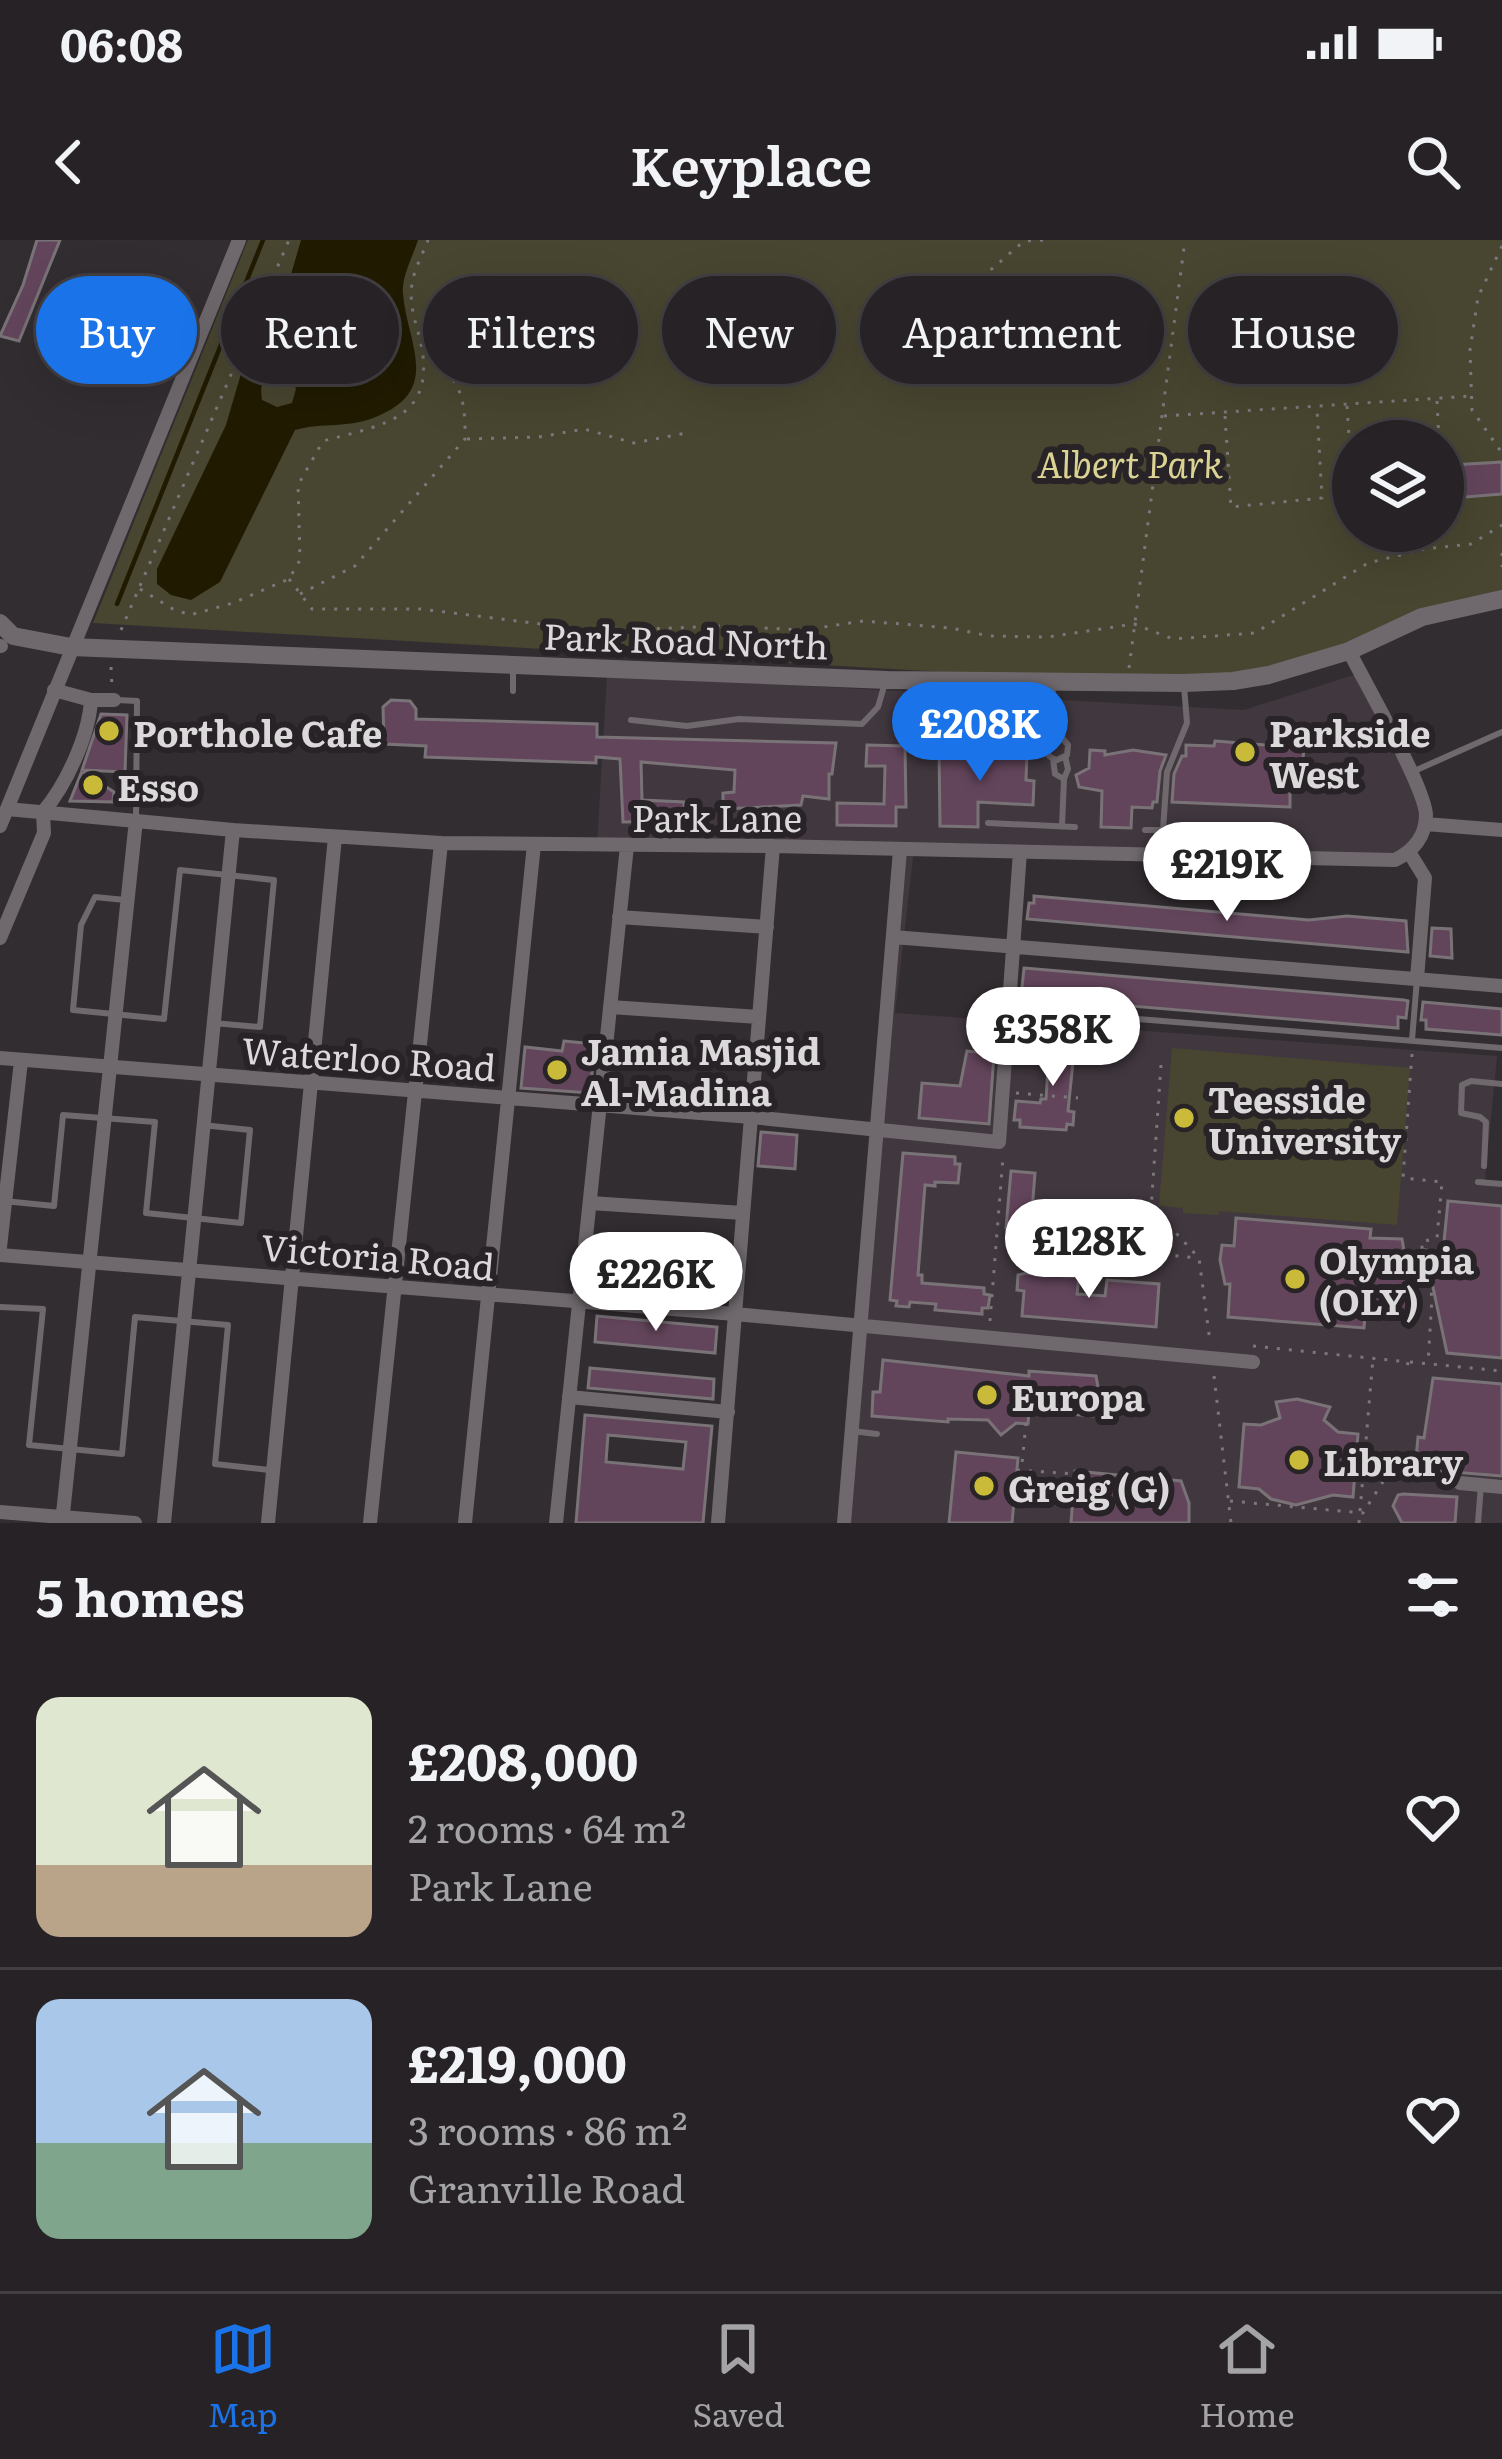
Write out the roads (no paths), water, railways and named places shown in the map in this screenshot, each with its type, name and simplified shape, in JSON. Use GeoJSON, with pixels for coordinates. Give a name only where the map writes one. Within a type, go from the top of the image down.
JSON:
{"type":"FeatureCollection","features":[{"type":"Feature","properties":{"kind":"street"},"geometry":{"type":"LineString","coordinates":[[0,826],[239,240]]}},
{"type":"Feature","properties":{"kind":"street","name":"Park Road North"},"geometry":{"type":"LineString","coordinates":[[0,623],[14,636],[70,647],[886,680],[1184,683],[1269,675],[1349,651],[1422,617],[1502,599]]}},
{"type":"Feature","properties":{"kind":"street"},"geometry":{"type":"LineString","coordinates":[[1349,651],[1423,799],[1418,839],[1425,878],[1417,979]]}},
{"type":"Feature","properties":{"kind":"street"},"geometry":{"type":"LineString","coordinates":[[54,690],[91,700],[113,700]]}},
{"type":"Feature","properties":{"kind":"street"},"geometry":{"type":"LineString","coordinates":[[0,938],[44,832],[43,812],[57,796],[90,715],[91,700]]}},
{"type":"Feature","properties":{"kind":"street","name":"Park Lane"},"geometry":{"type":"LineString","coordinates":[[7,809],[441,843],[1381,861],[1418,839],[1460,828],[1502,830]]}},
{"type":"Feature","properties":{"kind":"street"},"geometry":{"type":"LineString","coordinates":[[63,1520],[136,820]]}},
{"type":"Feature","properties":{"kind":"street"},"geometry":{"type":"LineString","coordinates":[[164,1523],[233,830]]}},
{"type":"Feature","properties":{"kind":"street"},"geometry":{"type":"LineString","coordinates":[[268,1523],[335,837]]}},
{"type":"Feature","properties":{"kind":"street"},"geometry":{"type":"LineString","coordinates":[[370,1523],[441,843]]}},
{"type":"Feature","properties":{"kind":"street"},"geometry":{"type":"LineString","coordinates":[[466,1523],[534,844]]}},
{"type":"Feature","properties":{"kind":"street"},"geometry":{"type":"LineString","coordinates":[[556,1523],[626,846]]}},
{"type":"Feature","properties":{"kind":"street"},"geometry":{"type":"LineString","coordinates":[[718,1523],[773,846]]}},
{"type":"Feature","properties":{"kind":"street"},"geometry":{"type":"LineString","coordinates":[[844,1523],[900,850]]}},
{"type":"Feature","properties":{"kind":"street"},"geometry":{"type":"LineString","coordinates":[[1008,1009],[1020,852]]}},
{"type":"Feature","properties":{"kind":"street"},"geometry":{"type":"LineString","coordinates":[[619,917],[766,927]]}},
{"type":"Feature","properties":{"kind":"street"},"geometry":{"type":"LineString","coordinates":[[893,937],[1502,986]]}},
{"type":"Feature","properties":{"kind":"street"},"geometry":{"type":"LineString","coordinates":[[610,1007],[759,1017]]}},
{"type":"Feature","properties":{"kind":"street","name":"Waterloo Road"},"geometry":{"type":"LineString","coordinates":[[0,1058],[751,1117],[1002,1142],[1008,1009]]}},
{"type":"Feature","properties":{"kind":"street"},"geometry":{"type":"LineString","coordinates":[[0,1251],[7,1129],[21,1061]]}},
{"type":"Feature","properties":{"kind":"street"},"geometry":{"type":"LineString","coordinates":[[590,1203],[743,1213]]}},
{"type":"Feature","properties":{"kind":"street","name":"Victoria Road"},"geometry":{"type":"LineString","coordinates":[[0,1251],[1252,1362]]}},
{"type":"Feature","properties":{"kind":"street"},"geometry":{"type":"LineString","coordinates":[[569,1396],[728,1412]]}},
{"type":"Feature","properties":{"kind":"street"},"geometry":{"type":"LineString","coordinates":[[1460,1483],[1502,1486]]}},
{"type":"Feature","properties":{"kind":"street"},"geometry":{"type":"LineString","coordinates":[[0,1512],[135,1523]]}},
{"type":"Feature","properties":{"kind":"lane"},"geometry":{"type":"LineString","coordinates":[[513,665],[513,692]]}},
{"type":"Feature","properties":{"kind":"lane"},"geometry":{"type":"LineString","coordinates":[[631,720],[687,725],[739,719],[862,724],[878,707],[886,680]]}},
{"type":"Feature","properties":{"kind":"lane"},"geometry":{"type":"LineString","coordinates":[[1054,681],[1044,746],[1053,759],[1055,774],[1064,779]]}},
{"type":"Feature","properties":{"kind":"lane"},"geometry":{"type":"LineString","coordinates":[[1163,830],[1167,772],[1186,723],[1184,683]]}},
{"type":"Feature","properties":{"kind":"lane"},"geometry":{"type":"LineString","coordinates":[[113,700],[137,701],[136,820]]}},
{"type":"Feature","properties":{"kind":"lane"},"geometry":{"type":"LineString","coordinates":[[941,717],[1048,723],[1067,742],[1069,770],[1064,779],[1062,826]]}},
{"type":"Feature","properties":{"kind":"lane"},"geometry":{"type":"LineString","coordinates":[[1410,772],[1502,732]]}},
{"type":"Feature","properties":{"kind":"lane"},"geometry":{"type":"LineString","coordinates":[[1053,759],[1065,757]]}},
{"type":"Feature","properties":{"kind":"lane"},"geometry":{"type":"LineString","coordinates":[[988,823],[1075,827]]}},
{"type":"Feature","properties":{"kind":"lane"},"geometry":{"type":"LineString","coordinates":[[1145,830],[1281,830]]}},
{"type":"Feature","properties":{"kind":"lane"},"geometry":{"type":"LineString","coordinates":[[128,901],[95,896],[81,926],[73,1010],[164,1018],[181,871],[274,880],[260,1027],[212,1023]]}},
{"type":"Feature","properties":{"kind":"lane"},"geometry":{"type":"LineString","coordinates":[[1412,1040],[1417,979]]}},
{"type":"Feature","properties":{"kind":"lane"},"geometry":{"type":"LineString","coordinates":[[1008,1009],[1502,1048]]}},
{"type":"Feature","properties":{"kind":"lane"},"geometry":{"type":"LineString","coordinates":[[1484,1166],[1486,1122],[1461,1113],[1460,1091],[1471,1081],[1502,1084]]}},
{"type":"Feature","properties":{"kind":"lane"},"geometry":{"type":"LineString","coordinates":[[3,1201],[54,1205],[62,1115],[155,1122],[146,1213],[242,1222],[250,1130],[202,1125]]}},
{"type":"Feature","properties":{"kind":"lane"},"geometry":{"type":"LineString","coordinates":[[1478,1182],[1502,1184]]}},
{"type":"Feature","properties":{"kind":"lane"},"geometry":{"type":"LineString","coordinates":[[0,1307],[43,1309],[29,1445],[122,1454],[134,1317],[228,1325],[215,1464],[274,1471]]}},
{"type":"Feature","properties":{"kind":"lane"},"geometry":{"type":"LineString","coordinates":[[852,1431],[877,1434]]}},
{"type":"Feature","properties":{"kind":"lane"},"geometry":{"type":"LineString","coordinates":[[1478,1523],[1481,1485]]}},
{"type":"Feature","properties":{"kind":"waterway"},"geometry":{"type":"LineString","coordinates":[[117,604],[263,240]]}},
{"type":"Feature","properties":{"kind":"place","name":"Porthole Cafe"},"geometry":{"type":"Point","coordinates":[109,731]}},
{"type":"Feature","properties":{"kind":"place","name":"Parkside West"},"geometry":{"type":"Point","coordinates":[1245,752]}},
{"type":"Feature","properties":{"kind":"place","name":"Esso"},"geometry":{"type":"Point","coordinates":[93,785]}},
{"type":"Feature","properties":{"kind":"place","name":"Jamia Masjid Al-Madina"},"geometry":{"type":"Point","coordinates":[557,1070]}},
{"type":"Feature","properties":{"kind":"place","name":"Teesside University"},"geometry":{"type":"Point","coordinates":[1184,1118]}},
{"type":"Feature","properties":{"kind":"place","name":"Olympia (OLY)"},"geometry":{"type":"Point","coordinates":[1295,1279]}},
{"type":"Feature","properties":{"kind":"place","name":"Europa"},"geometry":{"type":"Point","coordinates":[987,1395]}},
{"type":"Feature","properties":{"kind":"place","name":"Library"},"geometry":{"type":"Point","coordinates":[1299,1460]}},
{"type":"Feature","properties":{"kind":"place","name":"Greig (G)"},"geometry":{"type":"Point","coordinates":[984,1486]}},
{"type":"Feature","properties":{"kind":"park label","name":"Albert Park"},"geometry":{"type":"Point","coordinates":[1130,462]}}]}
